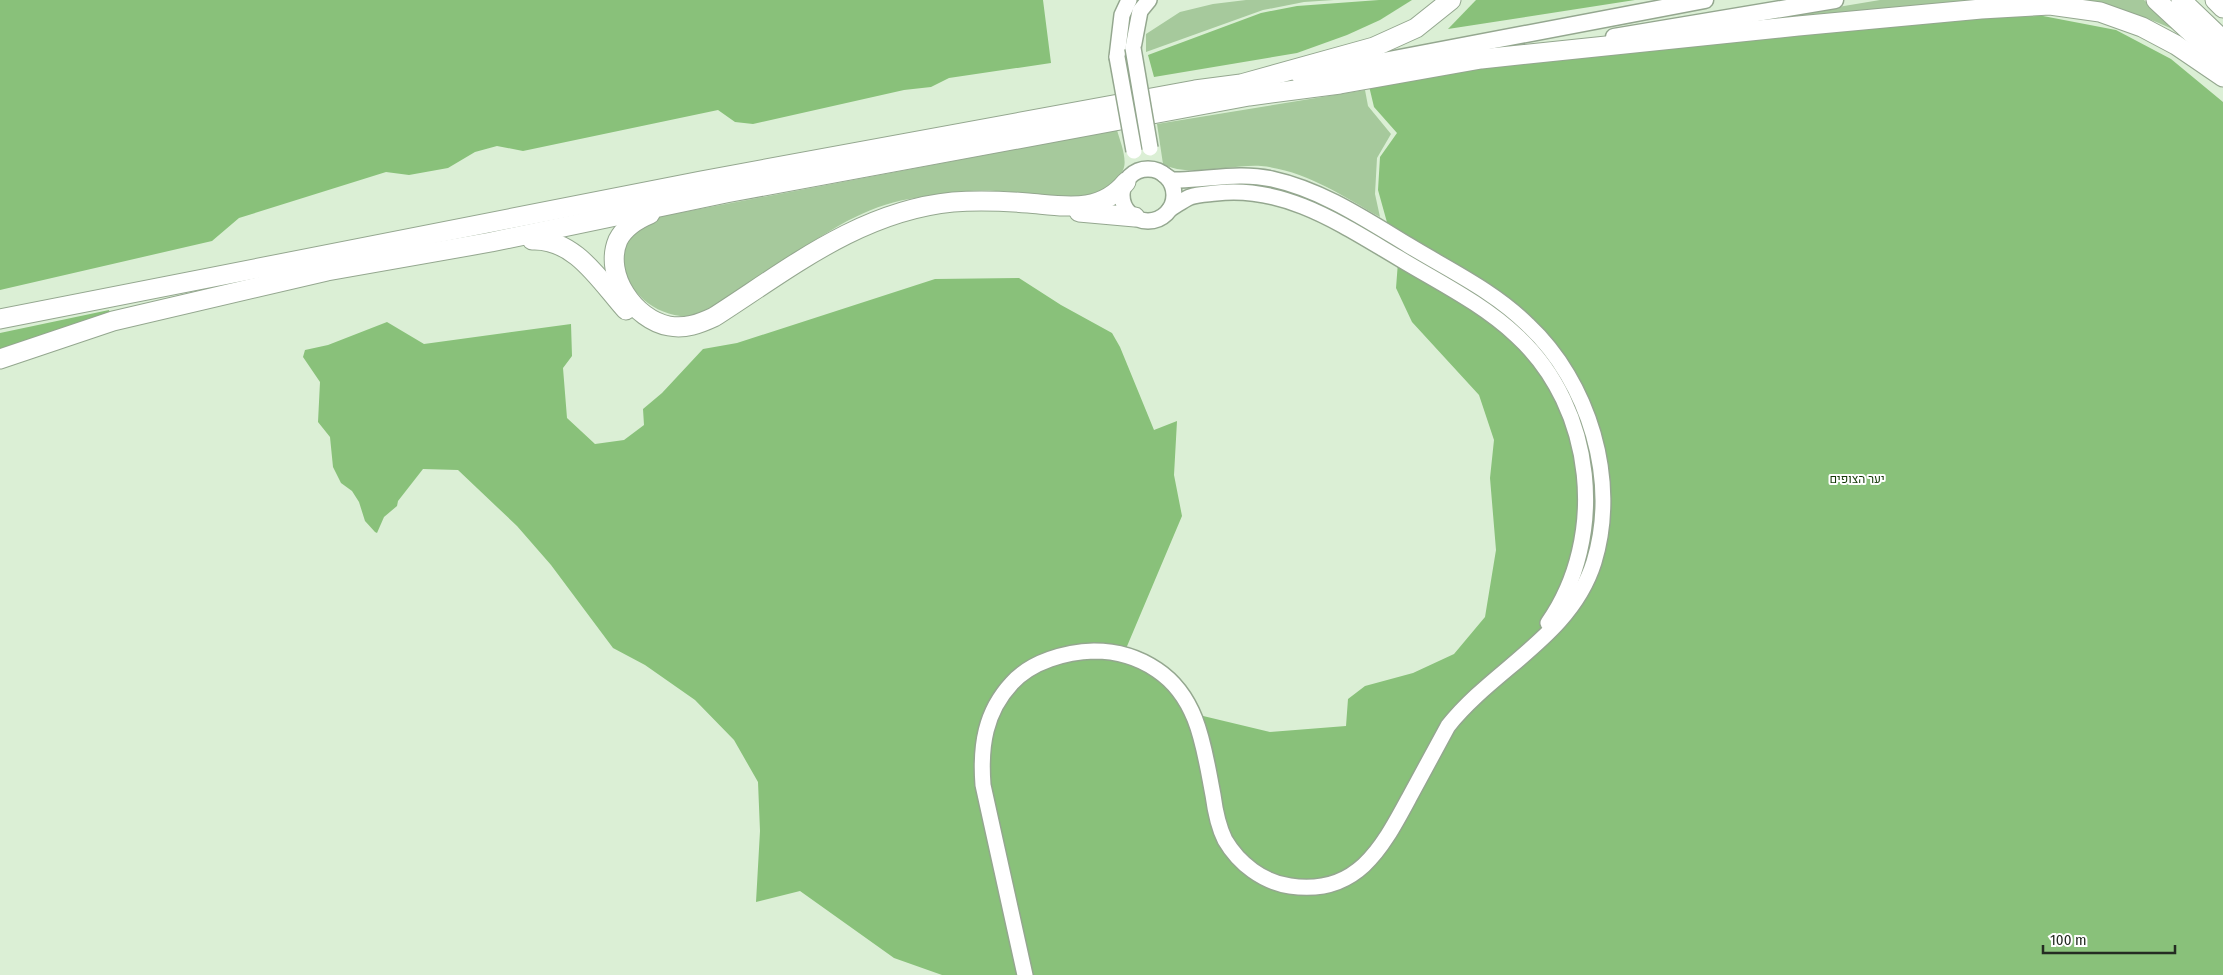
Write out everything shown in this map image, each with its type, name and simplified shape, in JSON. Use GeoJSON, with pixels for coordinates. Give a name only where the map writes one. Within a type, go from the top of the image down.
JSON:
{"type":"FeatureCollection","features":[{"type":"Feature","properties":{"kind":"highway"},"geometry":{"type":"LineString","coordinates":[[0,319],[701,181],[1195,90],[1242,84],[1374,47],[1416,28],[1451,0]]}},
{"type":"Feature","properties":{"kind":"highway"},"geometry":{"type":"LineString","coordinates":[[2156,0],[2223,62]]}},
{"type":"Feature","properties":{"kind":"highway"},"geometry":{"type":"LineString","coordinates":[[2181,0],[2223,40]]}},
{"type":"Feature","properties":{"kind":"highway"},"geometry":{"type":"LineString","coordinates":[[2215,0],[2223,8]]}},
{"type":"Feature","properties":{"kind":"highway"},"geometry":{"type":"LineString","coordinates":[[0,359],[113,321],[327,270],[491,242],[726,193],[1249,96],[1340,84],[1481,59],[1798,26],[1990,8],[2050,5],[2100,12],[2142,27],[2176,45],[2223,78]]}},
{"type":"Feature","properties":{"kind":"highway"},"geometry":{"type":"LineString","coordinates":[[726,193],[653,212],[639,219],[623,233],[616,248],[618,278],[630,301],[646,317],[656,322],[682,327],[697,324],[714,317],[827,243],[848,232],[912,208],[955,202],[1029,203],[1060,206],[1097,203],[1117,193],[1130,178]]}},
{"type":"Feature","properties":{"kind":"highway"},"geometry":{"type":"LineString","coordinates":[[1029,203],[1069,211],[1135,217]]}},
{"type":"Feature","properties":{"kind":"highway"},"geometry":{"type":"LineString","coordinates":[[491,242],[546,239],[556,242],[580,258],[633,319],[653,332],[672,337],[692,336],[715,328],[782,274]]}},
{"type":"Feature","properties":{"kind":"main road"},"geometry":{"type":"LineString","coordinates":[[1242,84],[1373,63],[1705,0]]}},
{"type":"Feature","properties":{"kind":"main road"},"geometry":{"type":"LineString","coordinates":[[1481,59],[1835,0]]}},
{"type":"Feature","properties":{"kind":"street"},"geometry":{"type":"LineString","coordinates":[[1129,0],[1122,14],[1118,57],[1134,151],[1130,178],[1123,189],[1124,205],[1135,217],[1151,221],[1165,215],[1174,202],[1173,186],[1161,172],[1150,148],[1133,48],[1140,11],[1149,0]]}},
{"type":"Feature","properties":{"kind":"street"},"geometry":{"type":"LineString","coordinates":[[1024,975],[983,785],[982,768],[984,736],[997,703],[1017,678],[1032,667],[1065,655],[1103,651],[1138,658],[1160,672],[1181,691],[1195,716],[1204,745],[1216,812],[1225,839],[1231,849],[1249,868],[1272,881],[1283,885],[1323,886],[1352,876],[1374,856],[1388,838],[1448,726],[1463,707],[1549,633],[1576,600],[1594,561],[1601,520],[1601,474],[1598,452],[1585,409],[1576,388],[1551,350],[1527,323],[1476,285],[1340,204],[1302,188],[1269,179],[1227,176],[1172,180],[1161,172],[1146,169],[1130,178]]}},
{"type":"Feature","properties":{"kind":"street"},"geometry":{"type":"LineString","coordinates":[[1170,209],[1190,197],[1228,192],[1266,194],[1296,203],[1333,219],[1467,298],[1516,335],[1539,360],[1562,396],[1570,415],[1582,456],[1586,509],[1579,557],[1566,592],[1544,629],[1517,660]]}},
{"type":"Feature","properties":{"kind":"green space"},"geometry":{"type":"Polygon","coordinates":[[[0,0],[1043,0],[1051,63],[949,78],[931,87],[904,90],[753,124],[735,122],[718,110],[523,151],[497,146],[475,152],[448,168],[409,175],[386,172],[239,218],[212,241],[0,290],[0,0]]]}},
{"type":"Feature","properties":{"kind":"green space"},"geometry":{"type":"Polygon","coordinates":[[[1246,0],[1334,0],[1304,2],[1263,10],[1146,52],[1146,34],[1180,12],[1213,4],[1246,0]]]}},
{"type":"Feature","properties":{"kind":"green space"},"geometry":{"type":"Polygon","coordinates":[[[1379,0],[1412,0],[1380,20],[1347,35],[1297,53],[1154,77],[1148,55],[1261,13],[1297,6],[1379,0]]]}},
{"type":"Feature","properties":{"kind":"green space"},"geometry":{"type":"Polygon","coordinates":[[[1476,0],[1635,0],[1448,29],[1476,0]]]}},
{"type":"Feature","properties":{"kind":"green space"},"geometry":{"type":"Polygon","coordinates":[[[1880,0],[2144,0],[2181,33],[2135,14],[2111,7],[2086,3],[1657,37],[1880,0]]]}},
{"type":"Feature","properties":{"kind":"green space","name":"יער הצופים"},"geometry":{"type":"Polygon","coordinates":[[[2043,16],[2116,30],[2171,59],[2223,102],[2223,975],[942,975],[894,958],[800,891],[756,902],[760,831],[758,782],[734,740],[695,700],[645,665],[613,648],[551,565],[517,526],[458,470],[423,469],[398,501],[397,506],[384,517],[377,533],[375,532],[365,521],[359,502],[352,491],[341,483],[333,467],[330,437],[318,422],[320,382],[303,357],[305,350],[328,345],[387,322],[424,344],[571,324],[572,356],[563,368],[567,418],[595,444],[624,440],[644,425],[643,409],[662,393],[703,349],[737,343],[935,279],[1019,278],[1061,305],[1112,333],[1120,347],[1154,430],[1177,421],[1174,475],[1182,516],[1125,651],[1199,715],[1270,732],[1346,726],[1348,699],[1365,686],[1413,673],[1454,654],[1485,617],[1496,550],[1490,478],[1494,440],[1479,395],[1412,322],[1396,288],[1398,262],[1378,190],[1380,157],[1397,133],[1374,107],[1369,86],[1415,78],[1600,55],[1929,22],[2043,16]]]}},
{"type":"Feature","properties":{"kind":"green space"},"geometry":{"type":"Polygon","coordinates":[[[1365,90],[1368,106],[1391,134],[1377,158],[1375,194],[1380,217],[1323,185],[1277,168],[1250,166],[1210,170],[1184,170],[1163,164],[1157,124],[1365,90]]]}},
{"type":"Feature","properties":{"kind":"green space"},"geometry":{"type":"Polygon","coordinates":[[[1117,130],[1125,161],[1123,170],[1109,186],[1100,192],[1067,197],[996,191],[963,191],[887,204],[865,212],[824,234],[728,300],[714,309],[699,315],[676,315],[661,311],[636,292],[628,279],[624,265],[624,250],[633,232],[652,218],[1117,130]]]}},
{"type":"Feature","properties":{"kind":"green space"},"geometry":{"type":"Polygon","coordinates":[[[109,310],[110,316],[0,352],[0,333],[109,310]]]}}]}
